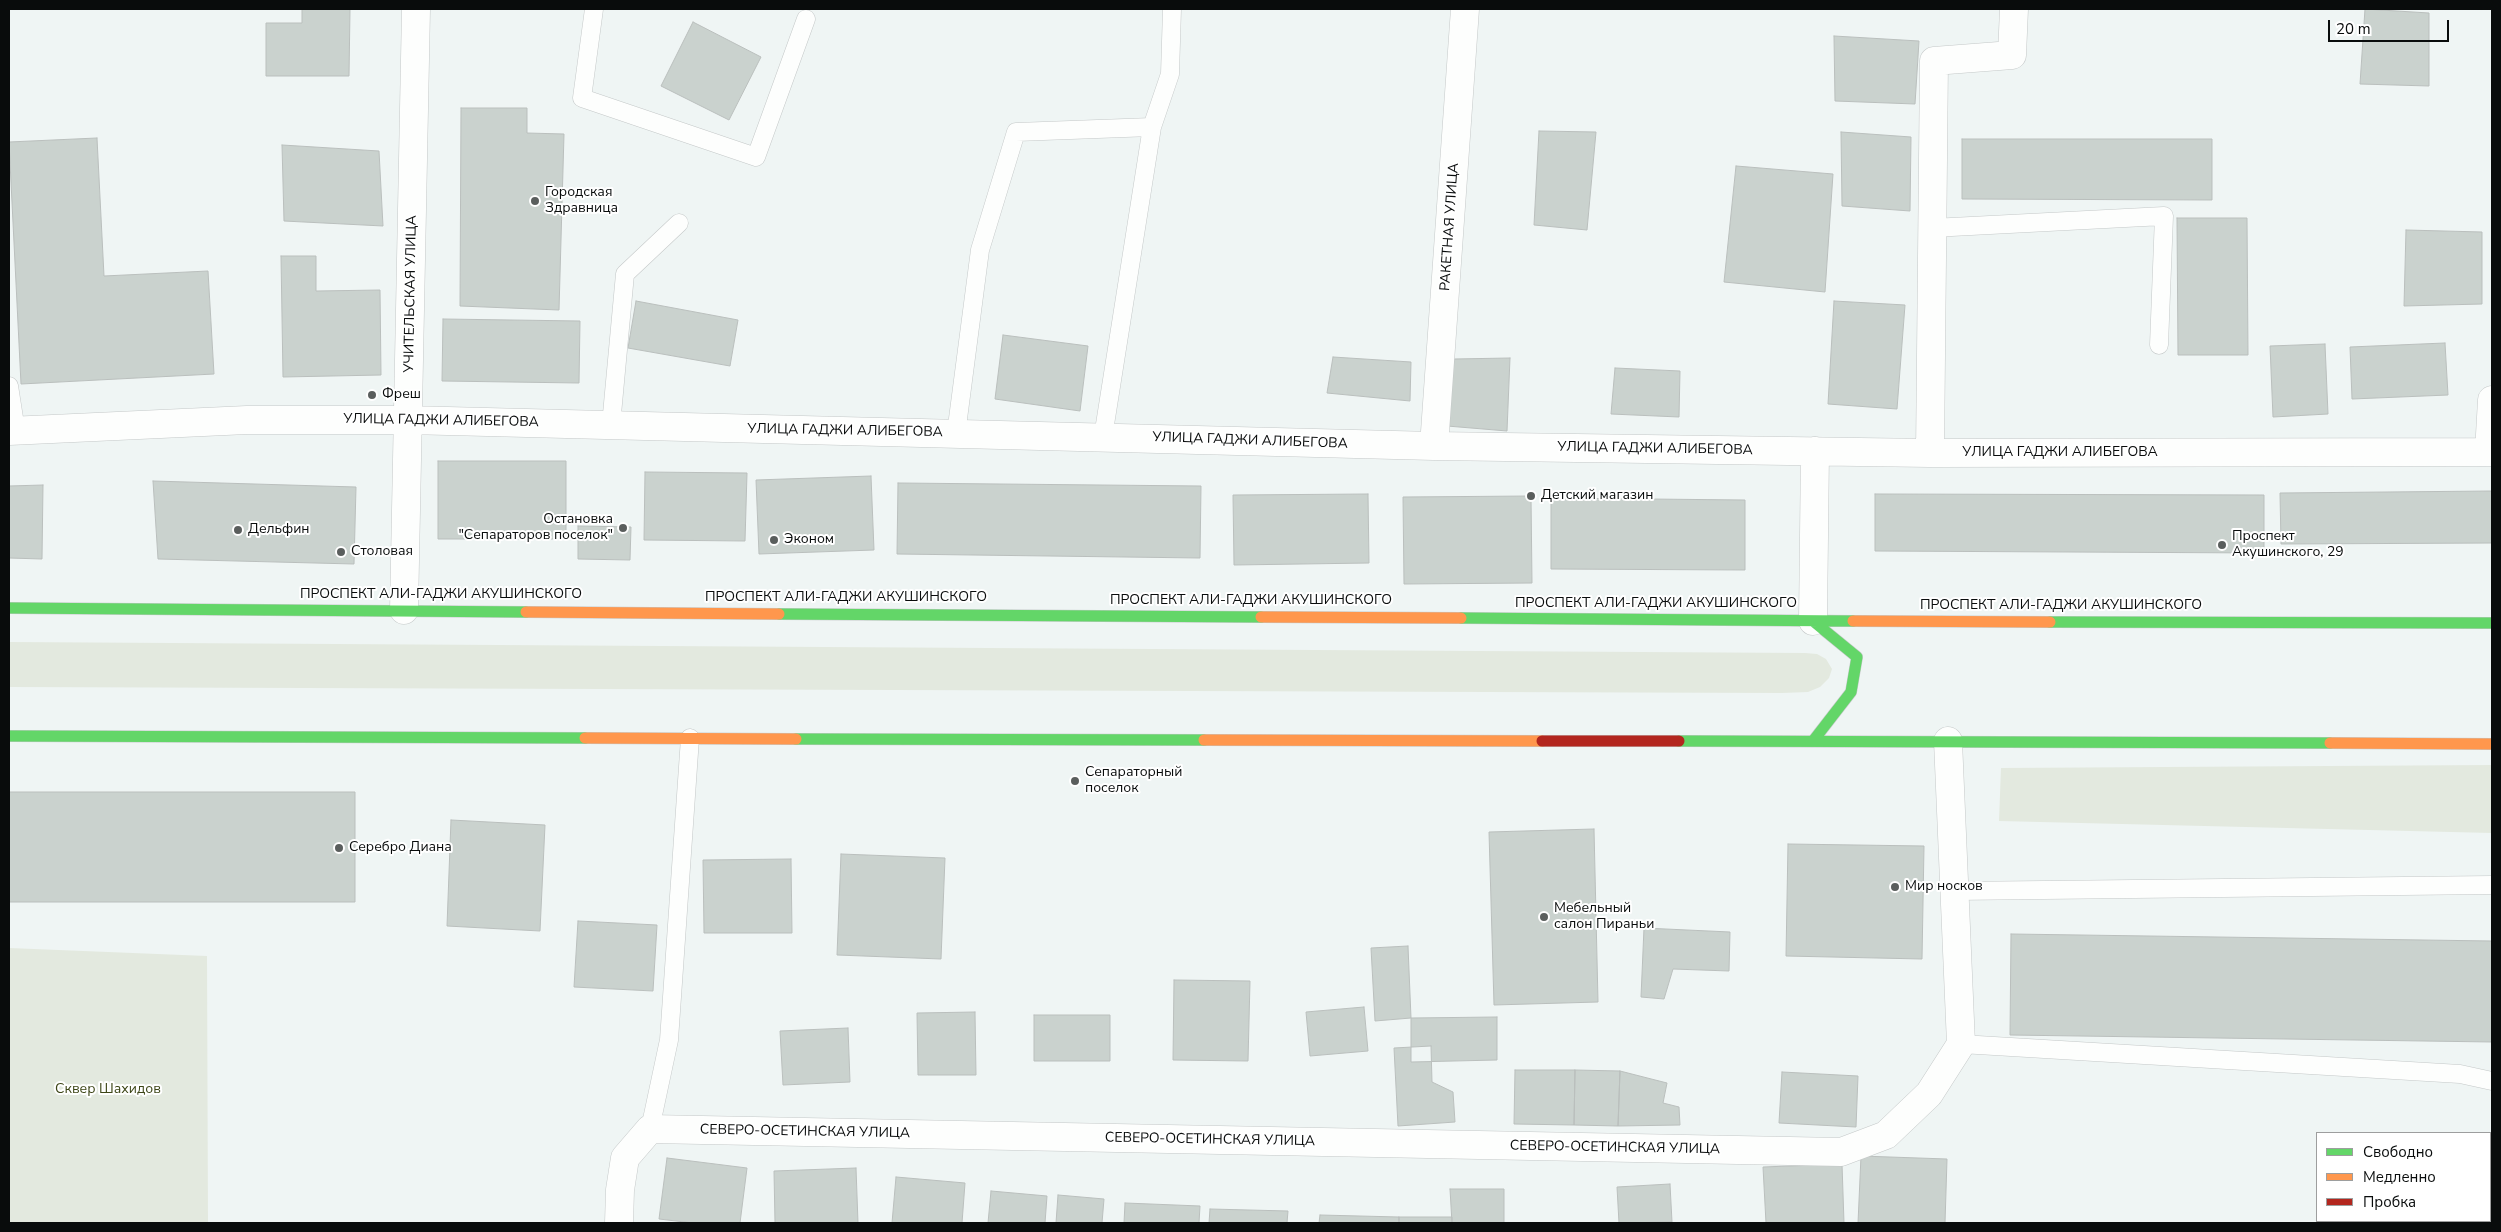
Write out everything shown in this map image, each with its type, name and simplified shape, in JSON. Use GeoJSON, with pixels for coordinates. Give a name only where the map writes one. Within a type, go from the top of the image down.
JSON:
{"type":"FeatureCollection","features":[{"type":"Feature","properties":{"kind":"main road","name":"ПРОСПЕКТ АЛИ-ГАДЖИ АКУШИНСКОГО"},"geometry":{"type":"LineString","coordinates":[[9,608],[1813,621],[2492,623]]}},
{"type":"Feature","properties":{"kind":"main road"},"geometry":{"type":"LineString","coordinates":[[1813,621],[1857,656],[1851,692],[1813,741]]}},
{"type":"Feature","properties":{"kind":"main road"},"geometry":{"type":"LineString","coordinates":[[9,736],[2492,744]]}},
{"type":"Feature","properties":{"kind":"street","name":"УЧИТЕЛЬСКАЯ УЛИЦА"},"geometry":{"type":"LineString","coordinates":[[404,610],[416,9]]}},
{"type":"Feature","properties":{"kind":"street","name":"РАКЕТНАЯ УЛИЦА"},"geometry":{"type":"LineString","coordinates":[[1434,446],[1466,9]]}},
{"type":"Feature","properties":{"kind":"street"},"geometry":{"type":"LineString","coordinates":[[1930,453],[1934,60],[2012,55],[2014,9]]}},
{"type":"Feature","properties":{"kind":"street"},"geometry":{"type":"LineString","coordinates":[[2490,452],[2492,400]]}},
{"type":"Feature","properties":{"kind":"street","name":"УЛИЦА ГАДЖИ АЛИБЕГОВА"},"geometry":{"type":"LineString","coordinates":[[12,431],[247,420],[408,420],[1434,446],[1815,452],[2490,452]]}},
{"type":"Feature","properties":{"kind":"street"},"geometry":{"type":"LineString","coordinates":[[1813,621],[1815,452]]}},
{"type":"Feature","properties":{"kind":"street"},"geometry":{"type":"LineString","coordinates":[[1948,741],[1961,1044]]}},
{"type":"Feature","properties":{"kind":"street","name":"СЕВЕРО-ОСЕТИНСКАЯ УЛИЦА"},"geometry":{"type":"LineString","coordinates":[[650,1129],[1841,1152],[1886,1135],[1929,1094],[1961,1044]]}},
{"type":"Feature","properties":{"kind":"street"},"geometry":{"type":"LineString","coordinates":[[619,1223],[620,1190],[625,1158],[650,1129]]}},
{"type":"Feature","properties":{"kind":"lane"},"geometry":{"type":"LineString","coordinates":[[594,9],[582,98],[756,157],[806,19]]}},
{"type":"Feature","properties":{"kind":"lane"},"geometry":{"type":"LineString","coordinates":[[1103,438],[1152,127],[1170,74],[1172,9]]}},
{"type":"Feature","properties":{"kind":"lane"},"geometry":{"type":"LineString","coordinates":[[956,434],[980,250],[1016,132],[1152,127]]}},
{"type":"Feature","properties":{"kind":"lane"},"geometry":{"type":"LineString","coordinates":[[1932,228],[2164,216],[2159,345]]}},
{"type":"Feature","properties":{"kind":"lane"},"geometry":{"type":"LineString","coordinates":[[611,425],[625,274],[679,223]]}},
{"type":"Feature","properties":{"kind":"lane"},"geometry":{"type":"LineString","coordinates":[[9,386],[12,431]]}},
{"type":"Feature","properties":{"kind":"lane"},"geometry":{"type":"LineString","coordinates":[[650,1129],[668,1040],[690,738]]}},
{"type":"Feature","properties":{"kind":"lane"},"geometry":{"type":"LineString","coordinates":[[1954,891],[2492,885]]}},
{"type":"Feature","properties":{"kind":"lane"},"geometry":{"type":"LineString","coordinates":[[1961,1044],[2460,1074],[2492,1081]]}},
{"type":"Feature","properties":{"kind":"green space"},"geometry":{"type":"Polygon","coordinates":[[[9,642],[1805,653],[1817,654],[1826,659],[1832,669],[1829,678],[1820,687],[1808,692],[1782,693],[9,687],[9,642]]]}},
{"type":"Feature","properties":{"kind":"green space"},"geometry":{"type":"Polygon","coordinates":[[[2492,765],[2492,833],[1999,821],[2001,768],[2492,765]]]}},
{"type":"Feature","properties":{"kind":"green space","name":"Сквер Шахидов"},"geometry":{"type":"Polygon","coordinates":[[[9,948],[207,956],[208,1223],[9,1223],[9,948]]]}},
{"type":"Feature","properties":{"kind":"building"},"geometry":{"type":"Polygon","coordinates":[[[302,9],[350,9],[349,76],[266,76],[266,23],[302,23],[302,9]]]}},
{"type":"Feature","properties":{"kind":"building"},"geometry":{"type":"Polygon","coordinates":[[[2365,9],[2429,13],[2429,86],[2360,84],[2365,9]]]}},
{"type":"Feature","properties":{"kind":"building"},"geometry":{"type":"Polygon","coordinates":[[[693,22],[761,57],[729,120],[661,86],[693,22]]]}},
{"type":"Feature","properties":{"kind":"building"},"geometry":{"type":"Polygon","coordinates":[[[1834,36],[1919,41],[1915,104],[1835,101],[1834,36]]]}},
{"type":"Feature","properties":{"kind":"building"},"geometry":{"type":"Polygon","coordinates":[[[461,108],[527,108],[527,133],[564,134],[559,310],[460,306],[461,108]]]}},
{"type":"Feature","properties":{"kind":"building"},"geometry":{"type":"Polygon","coordinates":[[[1539,131],[1596,132],[1587,230],[1534,225],[1539,131]]]}},
{"type":"Feature","properties":{"kind":"building"},"geometry":{"type":"Polygon","coordinates":[[[1841,132],[1911,137],[1910,211],[1842,206],[1841,132]]]}},
{"type":"Feature","properties":{"kind":"building"},"geometry":{"type":"Polygon","coordinates":[[[97,138],[104,276],[208,271],[214,374],[21,384],[9,142],[97,138]]]}},
{"type":"Feature","properties":{"kind":"building"},"geometry":{"type":"Polygon","coordinates":[[[1962,139],[2212,139],[2212,200],[1962,199],[1962,139]]]}},
{"type":"Feature","properties":{"kind":"building"},"geometry":{"type":"Polygon","coordinates":[[[282,145],[379,151],[383,226],[284,221],[282,145]]]}},
{"type":"Feature","properties":{"kind":"building"},"geometry":{"type":"Polygon","coordinates":[[[1736,166],[1833,174],[1825,292],[1724,282],[1736,166]]]}},
{"type":"Feature","properties":{"kind":"building"},"geometry":{"type":"Polygon","coordinates":[[[2177,218],[2247,218],[2248,355],[2178,355],[2177,218]]]}},
{"type":"Feature","properties":{"kind":"building"},"geometry":{"type":"Polygon","coordinates":[[[2406,230],[2482,232],[2482,304],[2404,306],[2406,230]]]}},
{"type":"Feature","properties":{"kind":"building"},"geometry":{"type":"Polygon","coordinates":[[[281,256],[316,256],[316,291],[380,290],[381,375],[283,377],[281,256]]]}},
{"type":"Feature","properties":{"kind":"building"},"geometry":{"type":"Polygon","coordinates":[[[636,301],[738,320],[730,366],[628,348],[636,301]]]}},
{"type":"Feature","properties":{"kind":"building"},"geometry":{"type":"Polygon","coordinates":[[[1834,301],[1905,305],[1897,409],[1828,404],[1834,301]]]}},
{"type":"Feature","properties":{"kind":"building"},"geometry":{"type":"Polygon","coordinates":[[[443,319],[580,321],[579,383],[442,381],[443,319]]]}},
{"type":"Feature","properties":{"kind":"building"},"geometry":{"type":"Polygon","coordinates":[[[1003,335],[1088,346],[1080,411],[995,399],[1003,335]]]}},
{"type":"Feature","properties":{"kind":"building"},"geometry":{"type":"Polygon","coordinates":[[[2445,343],[2448,395],[2352,399],[2350,347],[2445,343]]]}},
{"type":"Feature","properties":{"kind":"building"},"geometry":{"type":"Polygon","coordinates":[[[2325,344],[2328,414],[2273,417],[2270,346],[2325,344]]]}},
{"type":"Feature","properties":{"kind":"building"},"geometry":{"type":"Polygon","coordinates":[[[1333,357],[1411,362],[1410,401],[1327,393],[1333,357]]]}},
{"type":"Feature","properties":{"kind":"building"},"geometry":{"type":"Polygon","coordinates":[[[1510,358],[1507,431],[1447,426],[1454,359],[1510,358]]]}},
{"type":"Feature","properties":{"kind":"building"},"geometry":{"type":"Polygon","coordinates":[[[1615,368],[1680,371],[1679,417],[1611,414],[1615,368]]]}},
{"type":"Feature","properties":{"kind":"building"},"geometry":{"type":"Polygon","coordinates":[[[438,461],[566,461],[566,539],[438,539],[438,461]]]}},
{"type":"Feature","properties":{"kind":"building"},"geometry":{"type":"Polygon","coordinates":[[[645,472],[747,473],[745,541],[644,540],[645,472]]]}},
{"type":"Feature","properties":{"kind":"building"},"geometry":{"type":"Polygon","coordinates":[[[871,476],[874,550],[759,554],[756,480],[871,476]]]}},
{"type":"Feature","properties":{"kind":"building"},"geometry":{"type":"Polygon","coordinates":[[[153,481],[356,487],[354,564],[158,559],[153,481]]]}},
{"type":"Feature","properties":{"kind":"building"},"geometry":{"type":"Polygon","coordinates":[[[898,483],[1201,486],[1200,558],[897,554],[898,483]]]}},
{"type":"Feature","properties":{"kind":"building"},"geometry":{"type":"Polygon","coordinates":[[[43,485],[42,559],[9,558],[9,486],[43,485]]]}},
{"type":"Feature","properties":{"kind":"building"},"geometry":{"type":"Polygon","coordinates":[[[2492,491],[2492,543],[2281,544],[2280,493],[2492,491]]]}},
{"type":"Feature","properties":{"kind":"building"},"geometry":{"type":"Polygon","coordinates":[[[1368,494],[1369,563],[1234,565],[1233,495],[1368,494]]]}},
{"type":"Feature","properties":{"kind":"building"},"geometry":{"type":"Polygon","coordinates":[[[1875,494],[2264,495],[2264,553],[1875,551],[1875,494]]]}},
{"type":"Feature","properties":{"kind":"building"},"geometry":{"type":"Polygon","coordinates":[[[1531,496],[1532,583],[1404,584],[1403,497],[1531,496]]]}},
{"type":"Feature","properties":{"kind":"building"},"geometry":{"type":"Polygon","coordinates":[[[1551,498],[1745,500],[1745,570],[1551,569],[1551,498]]]}},
{"type":"Feature","properties":{"kind":"building"},"geometry":{"type":"Polygon","coordinates":[[[578,526],[631,527],[630,560],[578,559],[578,526]]]}},
{"type":"Feature","properties":{"kind":"building"},"geometry":{"type":"Polygon","coordinates":[[[9,792],[355,792],[355,902],[9,902],[9,792]]]}},
{"type":"Feature","properties":{"kind":"building"},"geometry":{"type":"Polygon","coordinates":[[[451,820],[545,825],[540,931],[447,926],[451,820]]]}},
{"type":"Feature","properties":{"kind":"building","name":"Мебельный салон Пираньи"},"geometry":{"type":"Polygon","coordinates":[[[1594,829],[1598,1002],[1494,1005],[1489,832],[1594,829]]]}},
{"type":"Feature","properties":{"kind":"building"},"geometry":{"type":"Polygon","coordinates":[[[1788,844],[1924,846],[1922,959],[1786,956],[1788,844]]]}},
{"type":"Feature","properties":{"kind":"building"},"geometry":{"type":"Polygon","coordinates":[[[841,854],[945,858],[941,959],[837,955],[841,854]]]}},
{"type":"Feature","properties":{"kind":"building"},"geometry":{"type":"Polygon","coordinates":[[[791,859],[792,933],[704,933],[703,860],[791,859]]]}},
{"type":"Feature","properties":{"kind":"building"},"geometry":{"type":"Polygon","coordinates":[[[578,921],[657,925],[653,991],[574,987],[578,921]]]}},
{"type":"Feature","properties":{"kind":"building"},"geometry":{"type":"Polygon","coordinates":[[[1644,928],[1730,932],[1729,971],[1673,969],[1664,999],[1641,997],[1644,928]]]}},
{"type":"Feature","properties":{"kind":"building"},"geometry":{"type":"Polygon","coordinates":[[[2011,934],[2492,941],[2492,1042],[2010,1035],[2011,934]]]}},
{"type":"Feature","properties":{"kind":"building"},"geometry":{"type":"Polygon","coordinates":[[[1408,946],[1411,1018],[1375,1021],[1371,948],[1408,946]]]}},
{"type":"Feature","properties":{"kind":"building"},"geometry":{"type":"Polygon","coordinates":[[[1174,980],[1250,981],[1248,1061],[1173,1060],[1174,980]]]}},
{"type":"Feature","properties":{"kind":"building"},"geometry":{"type":"Polygon","coordinates":[[[1364,1007],[1368,1051],[1310,1056],[1306,1012],[1364,1007]]]}},
{"type":"Feature","properties":{"kind":"building"},"geometry":{"type":"Polygon","coordinates":[[[975,1012],[976,1075],[918,1075],[917,1013],[975,1012]]]}},
{"type":"Feature","properties":{"kind":"building"},"geometry":{"type":"Polygon","coordinates":[[[1034,1015],[1110,1015],[1110,1061],[1034,1061],[1034,1015]]]}},
{"type":"Feature","properties":{"kind":"building"},"geometry":{"type":"Polygon","coordinates":[[[1497,1017],[1497,1060],[1411,1062],[1411,1018],[1497,1017]]]}},
{"type":"Feature","properties":{"kind":"building"},"geometry":{"type":"Polygon","coordinates":[[[848,1028],[850,1082],[783,1085],[780,1031],[848,1028]]]}},
{"type":"Feature","properties":{"kind":"building"},"geometry":{"type":"Polygon","coordinates":[[[1431,1046],[1432,1082],[1453,1092],[1455,1122],[1398,1126],[1394,1048],[1431,1046]]]}},
{"type":"Feature","properties":{"kind":"building"},"geometry":{"type":"Polygon","coordinates":[[[1515,1070],[1575,1070],[1574,1125],[1514,1124],[1515,1070]]]}},
{"type":"Feature","properties":{"kind":"building"},"geometry":{"type":"Polygon","coordinates":[[[1575,1070],[1620,1071],[1618,1126],[1574,1125],[1575,1070]]]}},
{"type":"Feature","properties":{"kind":"building"},"geometry":{"type":"Polygon","coordinates":[[[1620,1071],[1667,1083],[1663,1103],[1679,1107],[1680,1125],[1618,1126],[1620,1071]]]}},
{"type":"Feature","properties":{"kind":"building"},"geometry":{"type":"Polygon","coordinates":[[[1782,1072],[1858,1076],[1856,1127],[1779,1123],[1782,1072]]]}},
{"type":"Feature","properties":{"kind":"building"},"geometry":{"type":"Polygon","coordinates":[[[1861,1156],[1947,1159],[1945,1223],[1858,1223],[1861,1156]]]}},
{"type":"Feature","properties":{"kind":"building"},"geometry":{"type":"Polygon","coordinates":[[[667,1158],[747,1168],[740,1223],[693,1223],[659,1219],[667,1158]]]}},
{"type":"Feature","properties":{"kind":"building"},"geometry":{"type":"Polygon","coordinates":[[[1842,1164],[1844,1223],[1766,1223],[1763,1167],[1842,1164]]]}},
{"type":"Feature","properties":{"kind":"building"},"geometry":{"type":"Polygon","coordinates":[[[856,1168],[858,1223],[775,1223],[774,1171],[856,1168]]]}},
{"type":"Feature","properties":{"kind":"building"},"geometry":{"type":"Polygon","coordinates":[[[896,1177],[965,1183],[962,1223],[892,1223],[896,1177]]]}},
{"type":"Feature","properties":{"kind":"building"},"geometry":{"type":"Polygon","coordinates":[[[1670,1184],[1672,1222],[1619,1223],[1617,1187],[1670,1184]]]}},
{"type":"Feature","properties":{"kind":"building"},"geometry":{"type":"Polygon","coordinates":[[[1450,1189],[1504,1189],[1504,1223],[1452,1223],[1450,1189]]]}},
{"type":"Feature","properties":{"kind":"building"},"geometry":{"type":"Polygon","coordinates":[[[991,1191],[1047,1196],[1045,1223],[988,1223],[991,1191]]]}},
{"type":"Feature","properties":{"kind":"building"},"geometry":{"type":"Polygon","coordinates":[[[1058,1195],[1104,1199],[1102,1223],[1056,1223],[1058,1195]]]}},
{"type":"Feature","properties":{"kind":"building"},"geometry":{"type":"Polygon","coordinates":[[[1125,1203],[1200,1206],[1199,1223],[1124,1223],[1125,1203]]]}},
{"type":"Feature","properties":{"kind":"building"},"geometry":{"type":"Polygon","coordinates":[[[1210,1209],[1288,1211],[1287,1223],[1209,1223],[1210,1209]]]}},
{"type":"Feature","properties":{"kind":"building"},"geometry":{"type":"Polygon","coordinates":[[[1320,1215],[1399,1217],[1399,1223],[1319,1223],[1320,1215]]]}},
{"type":"Feature","properties":{"kind":"building"},"geometry":{"type":"Polygon","coordinates":[[[1399,1217],[1452,1217],[1452,1223],[1399,1223],[1399,1217]]]}},
{"type":"Feature","properties":{"kind":"traffic: fast"},"geometry":{"type":"LineString","coordinates":[[9,608],[526,612]]}},
{"type":"Feature","properties":{"kind":"traffic: fast"},"geometry":{"type":"LineString","coordinates":[[779,614],[1261,617]]}},
{"type":"Feature","properties":{"kind":"traffic: fast"},"geometry":{"type":"LineString","coordinates":[[1461,618],[1853,621]]}},
{"type":"Feature","properties":{"kind":"traffic: fast"},"geometry":{"type":"LineString","coordinates":[[1813,621],[1857,657],[1851,692],[1813,741]]}},
{"type":"Feature","properties":{"kind":"traffic: fast"},"geometry":{"type":"LineString","coordinates":[[2050,622],[2492,623]]}},
{"type":"Feature","properties":{"kind":"traffic: fast"},"geometry":{"type":"LineString","coordinates":[[9,736],[585,738]]}},
{"type":"Feature","properties":{"kind":"traffic: fast"},"geometry":{"type":"LineString","coordinates":[[796,739],[1204,740]]}},
{"type":"Feature","properties":{"kind":"traffic: fast"},"geometry":{"type":"LineString","coordinates":[[1679,741],[2330,743]]}},
{"type":"Feature","properties":{"kind":"traffic: slow"},"geometry":{"type":"LineString","coordinates":[[526,612],[779,614]]}},
{"type":"Feature","properties":{"kind":"traffic: slow"},"geometry":{"type":"LineString","coordinates":[[1261,617],[1461,618]]}},
{"type":"Feature","properties":{"kind":"traffic: slow"},"geometry":{"type":"LineString","coordinates":[[1853,621],[2050,622]]}},
{"type":"Feature","properties":{"kind":"traffic: slow"},"geometry":{"type":"LineString","coordinates":[[585,738],[796,739]]}},
{"type":"Feature","properties":{"kind":"traffic: slow"},"geometry":{"type":"LineString","coordinates":[[1204,740],[1542,741]]}},
{"type":"Feature","properties":{"kind":"traffic: slow"},"geometry":{"type":"LineString","coordinates":[[2330,743],[2492,744]]}},
{"type":"Feature","properties":{"kind":"traffic: jam"},"geometry":{"type":"LineString","coordinates":[[1542,741],[1679,741]]}},
{"type":"Feature","properties":{"kind":"place","name":"Городская Здравница"},"geometry":{"type":"Point","coordinates":[535,201]}},
{"type":"Feature","properties":{"kind":"place","name":"Фреш"},"geometry":{"type":"Point","coordinates":[372,395]}},
{"type":"Feature","properties":{"kind":"place","name":"Детский магазин"},"geometry":{"type":"Point","coordinates":[1531,496]}},
{"type":"Feature","properties":{"kind":"place","name":"Остановка \"Сепараторов поселок\""},"geometry":{"type":"Point","coordinates":[623,528]}},
{"type":"Feature","properties":{"kind":"place","name":"Дельфин"},"geometry":{"type":"Point","coordinates":[238,530]}},
{"type":"Feature","properties":{"kind":"place","name":"Эконом"},"geometry":{"type":"Point","coordinates":[774,540]}},
{"type":"Feature","properties":{"kind":"place","name":"Проспект Акушинского, 29"},"geometry":{"type":"Point","coordinates":[2222,545]}},
{"type":"Feature","properties":{"kind":"place","name":"Столовая"},"geometry":{"type":"Point","coordinates":[341,552]}},
{"type":"Feature","properties":{"kind":"place","name":"Сепараторный поселок"},"geometry":{"type":"Point","coordinates":[1075,781]}},
{"type":"Feature","properties":{"kind":"place","name":"Серебро Диана"},"geometry":{"type":"Point","coordinates":[339,848]}},
{"type":"Feature","properties":{"kind":"place","name":"Мир носков"},"geometry":{"type":"Point","coordinates":[1895,887]}},
{"type":"Feature","properties":{"kind":"place","name":"Мебельный салон Пираньи"},"geometry":{"type":"Point","coordinates":[1544,917]}}]}
